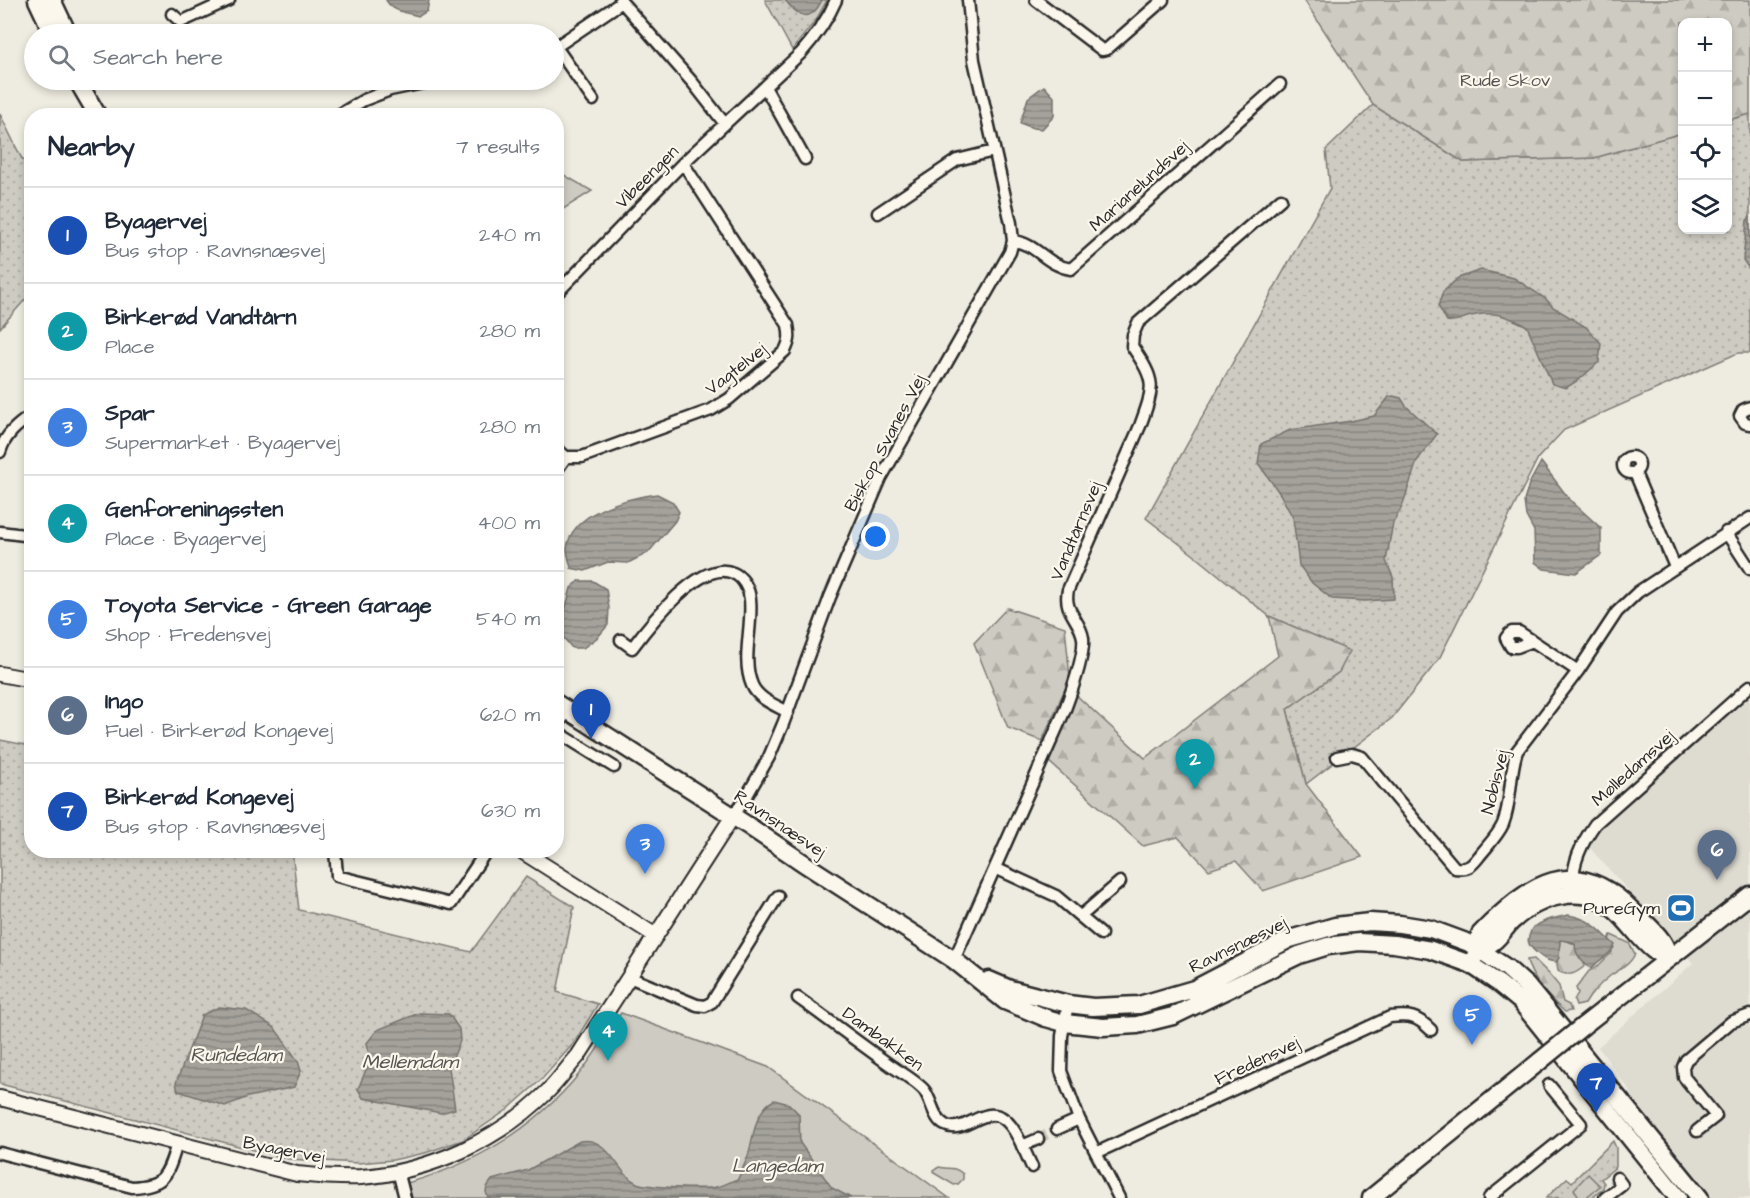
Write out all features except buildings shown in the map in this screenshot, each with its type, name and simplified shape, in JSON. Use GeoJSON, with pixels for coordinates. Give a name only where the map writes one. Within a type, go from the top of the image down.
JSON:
{"type":"FeatureCollection","features":[{"type":"Feature","properties":{"kind":"main road"},"geometry":{"type":"LineString","coordinates":[[37,0],[48,24]]}},
{"type":"Feature","properties":{"kind":"main road"},"geometry":{"type":"LineString","coordinates":[[52,0],[63,24]]}},
{"type":"Feature","properties":{"kind":"main road"},"geometry":{"type":"LineString","coordinates":[[83,90],[95,108]]}},
{"type":"Feature","properties":{"kind":"main road"},"geometry":{"type":"LineString","coordinates":[[93,90],[98,108]]}},
{"type":"Feature","properties":{"kind":"main road","name":"Ravnsnæsvej"},"geometry":{"type":"LineString","coordinates":[[564,708],[954,960],[1005,1001],[1046,1018],[1064,1023],[1103,1027],[1137,1025],[1173,1016],[1299,955],[1328,946],[1359,942],[1394,944],[1431,950],[1470,964],[1520,1001],[1678,1198]]}},
{"type":"Feature","properties":{"kind":"main road"},"geometry":{"type":"LineString","coordinates":[[1470,964],[1480,950],[1494,942],[1512,921],[1534,905],[1573,886],[1614,909],[1654,951],[1670,958]]}},
{"type":"Feature","properties":{"kind":"main road"},"geometry":{"type":"LineString","coordinates":[[1371,1198],[1540,1060],[1750,895]]}},
{"type":"Feature","properties":{"kind":"main road","name":"Ravnsnæsvej"},"geometry":{"type":"LineString","coordinates":[[969,971],[1010,989],[1068,1004],[1093,1007],[1139,1005],[1194,989],[1290,939],[1335,926],[1370,922],[1431,929],[1480,950],[1507,968],[1527,986],[1700,1198]]}},
{"type":"Feature","properties":{"kind":"street"},"geometry":{"type":"LineString","coordinates":[[172,14],[181,22],[229,0]]}},
{"type":"Feature","properties":{"kind":"street","name":"Vibeengen"},"geometry":{"type":"LineString","coordinates":[[564,286],[683,163],[786,68],[817,35],[829,18],[836,0]]}},
{"type":"Feature","properties":{"kind":"street"},"geometry":{"type":"LineString","coordinates":[[968,0],[974,60],[1013,240]]}},
{"type":"Feature","properties":{"kind":"street"},"geometry":{"type":"LineString","coordinates":[[1036,0],[1102,50],[1107,49],[1163,0]]}},
{"type":"Feature","properties":{"kind":"street"},"geometry":{"type":"LineString","coordinates":[[564,42],[621,1],[693,83],[725,124]]}},
{"type":"Feature","properties":{"kind":"street"},"geometry":{"type":"LineString","coordinates":[[564,60],[593,100]]}},
{"type":"Feature","properties":{"kind":"street","name":"Marianelundsvej"},"geometry":{"type":"LineString","coordinates":[[1013,240],[1025,242],[1058,267],[1071,269],[1280,84]]}},
{"type":"Feature","properties":{"kind":"street"},"geometry":{"type":"LineString","coordinates":[[765,87],[805,159]]}},
{"type":"Feature","properties":{"kind":"street"},"geometry":{"type":"LineString","coordinates":[[350,108],[390,90]]}},
{"type":"Feature","properties":{"kind":"street"},"geometry":{"type":"LineString","coordinates":[[878,213],[957,160],[994,151]]}},
{"type":"Feature","properties":{"kind":"street","name":"Vagtelvej"},"geometry":{"type":"LineString","coordinates":[[566,457],[582,457],[711,410],[729,399],[784,351],[789,343],[788,325],[683,163]]}},
{"type":"Feature","properties":{"kind":"street","name":"Vandtårnsvej"},"geometry":{"type":"LineString","coordinates":[[954,960],[1072,690],[1083,639],[1067,606],[1066,597],[1150,398],[1151,382],[1148,369],[1132,346],[1133,334],[1138,323],[1281,199]]}},
{"type":"Feature","properties":{"kind":"street","name":"Biskop Svanes Vej"},"geometry":{"type":"LineString","coordinates":[[733,816],[769,757],[830,597],[881,478],[1010,252],[1013,240]]}},
{"type":"Feature","properties":{"kind":"street"},"geometry":{"type":"LineString","coordinates":[[1750,407],[1743,410],[1740,416],[1744,423],[1750,424]]}},
{"type":"Feature","properties":{"kind":"street"},"geometry":{"type":"LineString","coordinates":[[0,452],[9,435],[24,420]]}},
{"type":"Feature","properties":{"kind":"street"},"geometry":{"type":"LineString","coordinates":[[1635,473],[1675,567]]}},
{"type":"Feature","properties":{"kind":"street","name":"Nobisvej"},"geometry":{"type":"LineString","coordinates":[[1337,757],[1352,754],[1362,757],[1455,868],[1464,869],[1472,865],[1496,837],[1502,824],[1507,808],[1512,766],[1517,751],[1578,671],[1617,612],[1638,592],[1750,518]]}},
{"type":"Feature","properties":{"kind":"street"},"geometry":{"type":"LineString","coordinates":[[0,532],[24,535]]}},
{"type":"Feature","properties":{"kind":"street"},"geometry":{"type":"LineString","coordinates":[[1726,532],[1750,569]]}},
{"type":"Feature","properties":{"kind":"street"},"geometry":{"type":"LineString","coordinates":[[621,640],[632,648],[649,625],[697,580],[720,570],[728,571],[737,575],[745,584],[750,598],[749,678],[759,696],[788,712]]}},
{"type":"Feature","properties":{"kind":"street"},"geometry":{"type":"LineString","coordinates":[[1533,641],[1578,671]]}},
{"type":"Feature","properties":{"kind":"street"},"geometry":{"type":"LineString","coordinates":[[0,674],[24,678]]}},
{"type":"Feature","properties":{"kind":"street","name":"Mølledamsvej"},"geometry":{"type":"LineString","coordinates":[[1573,886],[1576,858],[1595,824],[1750,686]]}},
{"type":"Feature","properties":{"kind":"street","name":"Ravnsnæsvej"},"geometry":{"type":"LineString","coordinates":[[564,734],[614,767]]}},
{"type":"Feature","properties":{"kind":"street","name":"Byagervej"},"geometry":{"type":"LineString","coordinates":[[0,1098],[297,1174],[362,1177],[398,1171],[435,1161],[466,1149],[493,1134],[521,1114],[548,1090],[578,1056],[733,816]]}},
{"type":"Feature","properties":{"kind":"street"},"geometry":{"type":"LineString","coordinates":[[335,858],[337,876],[451,904],[483,858]]}},
{"type":"Feature","properties":{"kind":"street"},"geometry":{"type":"LineString","coordinates":[[533,858],[656,936]]}},
{"type":"Feature","properties":{"kind":"street"},"geometry":{"type":"LineString","coordinates":[[994,868],[1056,896],[1101,934]]}},
{"type":"Feature","properties":{"kind":"street"},"geometry":{"type":"LineString","coordinates":[[1081,916],[1120,882]]}},
{"type":"Feature","properties":{"kind":"street"},"geometry":{"type":"LineString","coordinates":[[629,977],[697,1005],[705,1006],[712,1002],[778,896]]}},
{"type":"Feature","properties":{"kind":"street","name":"Dambakken"},"geometry":{"type":"LineString","coordinates":[[798,998],[924,1090],[940,1122],[945,1126],[959,1127],[988,1115],[1005,1120],[1032,1167]]}},
{"type":"Feature","properties":{"kind":"street"},"geometry":{"type":"LineString","coordinates":[[1068,1004],[1061,1051],[1061,1071],[1079,1119],[1119,1198]]}},
{"type":"Feature","properties":{"kind":"street"},"geometry":{"type":"LineString","coordinates":[[1697,1131],[1716,1116],[1684,1077],[1683,1067],[1686,1060],[1731,1022],[1750,1015]]}},
{"type":"Feature","properties":{"kind":"street","name":"Fredensvej"},"geometry":{"type":"LineString","coordinates":[[1096,1153],[1390,1017],[1408,1016],[1421,1020],[1431,1030]]}},
{"type":"Feature","properties":{"kind":"street"},"geometry":{"type":"LineString","coordinates":[[1489,1198],[1581,1124],[1549,1085]]}},
{"type":"Feature","properties":{"kind":"street"},"geometry":{"type":"LineString","coordinates":[[1057,1129],[1079,1119]]}},
{"type":"Feature","properties":{"kind":"street"},"geometry":{"type":"LineString","coordinates":[[1022,1146],[1038,1139]]}},
{"type":"Feature","properties":{"kind":"street"},"geometry":{"type":"LineString","coordinates":[[0,1153],[132,1187],[157,1182],[168,1172],[177,1144]]}},
{"type":"Feature","properties":{"kind":"street"},"geometry":{"type":"LineString","coordinates":[[398,1171],[405,1198]]}},
{"type":"Feature","properties":{"kind":"street"},"geometry":{"type":"LineString","coordinates":[[1605,1198],[1622,1185],[1617,1178]]}},
{"type":"Feature","properties":{"kind":"shaded area"},"geometry":{"type":"Polygon","coordinates":[[[1750,693],[1750,1198],[1710,1198],[1646,1119],[1628,1088],[1598,1047],[1693,963],[1589,847],[1599,829],[1612,815],[1750,693]]]}},
{"type":"Feature","properties":{"kind":"green space"},"geometry":{"type":"Polygon","coordinates":[[[765,0],[827,0],[816,20],[792,50],[765,0]]]}},
{"type":"Feature","properties":{"kind":"green space","name":"Rude Skov"},"geometry":{"type":"Polygon","coordinates":[[[1304,0],[1750,0],[1750,114],[1732,119],[1732,18],[1678,18],[1678,134],[1594,158],[1463,162],[1373,105],[1304,0]]]}},
{"type":"Feature","properties":{"kind":"green space"},"geometry":{"type":"Polygon","coordinates":[[[1373,105],[1463,162],[1594,158],[1678,134],[1678,234],[1732,234],[1732,119],[1750,114],[1750,353],[1738,353],[1564,430],[1538,458],[1439,659],[1392,718],[1306,784],[1287,709],[1339,672],[1349,651],[1269,616],[1146,518],[1330,188],[1326,150],[1373,105]]]}},
{"type":"Feature","properties":{"kind":"green space"},"geometry":{"type":"Polygon","coordinates":[[[0,114],[24,161],[24,301],[0,328],[0,114]]]}},
{"type":"Feature","properties":{"kind":"green space"},"geometry":{"type":"Polygon","coordinates":[[[564,175],[592,191],[564,209],[564,175]]]}},
{"type":"Feature","properties":{"kind":"green space"},"geometry":{"type":"Polygon","coordinates":[[[1007,608],[1065,627],[1070,678],[1042,741],[1008,728],[974,643],[1007,608]]]}},
{"type":"Feature","properties":{"kind":"green space"},"geometry":{"type":"Polygon","coordinates":[[[1269,616],[1350,651],[1339,672],[1287,709],[1306,784],[1362,857],[1263,891],[1236,861],[1209,870],[1178,837],[1143,846],[1047,760],[1076,695],[1145,758],[1278,656],[1269,616]]]}},
{"type":"Feature","properties":{"kind":"green space"},"geometry":{"type":"Polygon","coordinates":[[[0,740],[24,745],[24,858],[293,858],[299,910],[471,952],[526,877],[574,907],[557,992],[598,1004],[574,1043],[542,1079],[507,1110],[463,1140],[425,1153],[393,1160],[358,1163],[288,1159],[0,1084],[0,740]]]}},
{"type":"Feature","properties":{"kind":"green space"},"geometry":{"type":"Polygon","coordinates":[[[1611,935],[1629,943],[1635,954],[1627,964],[1600,985],[1585,1004],[1576,1006],[1574,1000],[1578,993],[1576,988],[1589,971],[1612,952],[1608,942],[1611,935]]]}},
{"type":"Feature","properties":{"kind":"green space"},"geometry":{"type":"Polygon","coordinates":[[[1560,940],[1575,944],[1585,966],[1572,974],[1558,971],[1560,940]]]}},
{"type":"Feature","properties":{"kind":"green space"},"geometry":{"type":"Polygon","coordinates":[[[1534,959],[1559,986],[1563,1002],[1569,1005],[1571,1011],[1565,1012],[1537,982],[1527,960],[1534,959]]]}},
{"type":"Feature","properties":{"kind":"green space"},"geometry":{"type":"Polygon","coordinates":[[[621,1013],[768,1067],[949,1198],[410,1198],[407,1183],[457,1166],[480,1155],[523,1128],[542,1112],[585,1067],[621,1013]]]}},
{"type":"Feature","properties":{"kind":"green space"},"geometry":{"type":"Polygon","coordinates":[[[1613,1141],[1616,1148],[1616,1167],[1601,1179],[1604,1183],[1603,1189],[1592,1198],[1546,1198],[1567,1178],[1572,1182],[1613,1141]]]}},
{"type":"Feature","properties":{"kind":"green space"},"geometry":{"type":"Polygon","coordinates":[[[939,1167],[956,1170],[963,1174],[963,1179],[954,1185],[934,1173],[934,1170],[939,1167]]]}},
{"type":"Feature","properties":{"kind":"green space"},"geometry":{"type":"Polygon","coordinates":[[[1588,1174],[1600,1186],[1585,1198],[1580,1198],[1574,1189],[1588,1174]]]}},
{"type":"Feature","properties":{"kind":"water"},"geometry":{"type":"Polygon","coordinates":[[[386,0],[429,0],[427,11],[419,16],[396,10],[386,0]]]}},
{"type":"Feature","properties":{"kind":"water"},"geometry":{"type":"Polygon","coordinates":[[[785,0],[822,0],[814,12],[805,15],[795,11],[785,0]]]}},
{"type":"Feature","properties":{"kind":"water"},"geometry":{"type":"Polygon","coordinates":[[[1044,86],[1054,97],[1054,116],[1042,129],[1020,123],[1028,98],[1044,86]]]}},
{"type":"Feature","properties":{"kind":"water"},"geometry":{"type":"Polygon","coordinates":[[[1750,217],[1750,270],[1743,260],[1747,220],[1750,217]]]}},
{"type":"Feature","properties":{"kind":"water"},"geometry":{"type":"Polygon","coordinates":[[[1481,270],[1514,278],[1546,299],[1553,307],[1586,327],[1601,343],[1599,362],[1566,388],[1552,384],[1527,326],[1494,314],[1479,314],[1456,321],[1447,321],[1438,306],[1443,292],[1458,278],[1481,270]]]}},
{"type":"Feature","properties":{"kind":"water"},"geometry":{"type":"Polygon","coordinates":[[[1389,397],[1401,398],[1406,406],[1437,434],[1417,461],[1402,507],[1393,523],[1386,561],[1393,577],[1394,599],[1365,601],[1332,599],[1312,583],[1299,565],[1293,518],[1280,494],[1258,463],[1261,444],[1290,430],[1374,416],[1389,397]]]}},
{"type":"Feature","properties":{"kind":"water"},"geometry":{"type":"Polygon","coordinates":[[[1541,462],[1570,500],[1601,528],[1601,555],[1576,573],[1544,569],[1535,562],[1534,531],[1526,516],[1524,501],[1529,484],[1541,462]]]}},
{"type":"Feature","properties":{"kind":"water"},"geometry":{"type":"Polygon","coordinates":[[[657,494],[673,502],[679,512],[675,521],[648,553],[628,563],[608,562],[585,571],[571,568],[567,549],[570,536],[578,525],[589,516],[616,503],[657,494]]]}},
{"type":"Feature","properties":{"kind":"water"},"geometry":{"type":"Polygon","coordinates":[[[579,581],[593,581],[606,589],[609,608],[608,625],[598,637],[583,648],[572,648],[564,638],[564,614],[571,588],[579,581]]]}},
{"type":"Feature","properties":{"kind":"water"},"geometry":{"type":"Polygon","coordinates":[[[1568,915],[1588,922],[1615,945],[1611,952],[1592,968],[1580,959],[1575,944],[1568,941],[1560,940],[1559,958],[1556,962],[1534,951],[1528,942],[1533,927],[1547,920],[1568,915]]]}},
{"type":"Feature","properties":{"kind":"water","name":"Rundedam"},"geometry":{"type":"Polygon","coordinates":[[[219,1007],[246,1010],[274,1027],[298,1061],[301,1071],[294,1087],[248,1097],[225,1106],[178,1091],[176,1083],[202,1015],[219,1007]]]}},
{"type":"Feature","properties":{"kind":"water","name":"Mellemdam"},"geometry":{"type":"Polygon","coordinates":[[[419,1013],[449,1014],[459,1029],[460,1041],[449,1068],[455,1109],[441,1113],[363,1098],[358,1089],[370,1060],[367,1043],[377,1030],[419,1013]]]}},
{"type":"Feature","properties":{"kind":"water","name":"Langedam"},"geometry":{"type":"Polygon","coordinates":[[[774,1100],[789,1104],[799,1114],[800,1143],[832,1188],[851,1198],[488,1198],[486,1192],[492,1180],[528,1170],[580,1141],[590,1141],[605,1149],[629,1178],[637,1183],[689,1188],[721,1186],[738,1179],[748,1156],[759,1117],[767,1105],[774,1100]]]}},
{"type":"Feature","properties":{"kind":"tunnel"},"geometry":{"type":"LineString","coordinates":[[1038,1139],[1057,1129]]}},
{"type":"Feature","properties":{"kind":"place","name":"Byagervej"},"geometry":{"type":"Point","coordinates":[591,739]}},
{"type":"Feature","properties":{"kind":"place","name":"Birkerød Vandtårn"},"geometry":{"type":"Point","coordinates":[1195,789]}},
{"type":"Feature","properties":{"kind":"place","name":"Spar"},"geometry":{"type":"Point","coordinates":[645,874]}},
{"type":"Feature","properties":{"kind":"place","name":"Ingo"},"geometry":{"type":"Point","coordinates":[1717,880]}},
{"type":"Feature","properties":{"kind":"place","name":"PureGym"},"geometry":{"type":"Point","coordinates":[1681,908]}},
{"type":"Feature","properties":{"kind":"place","name":"Toyota Service - Green Garage"},"geometry":{"type":"Point","coordinates":[1472,1045]}},
{"type":"Feature","properties":{"kind":"place","name":"Genforeningssten"},"geometry":{"type":"Point","coordinates":[608,1061]}},
{"type":"Feature","properties":{"kind":"place","name":"Birkerød Kongevej"},"geometry":{"type":"Point","coordinates":[1596,1113]}}]}
